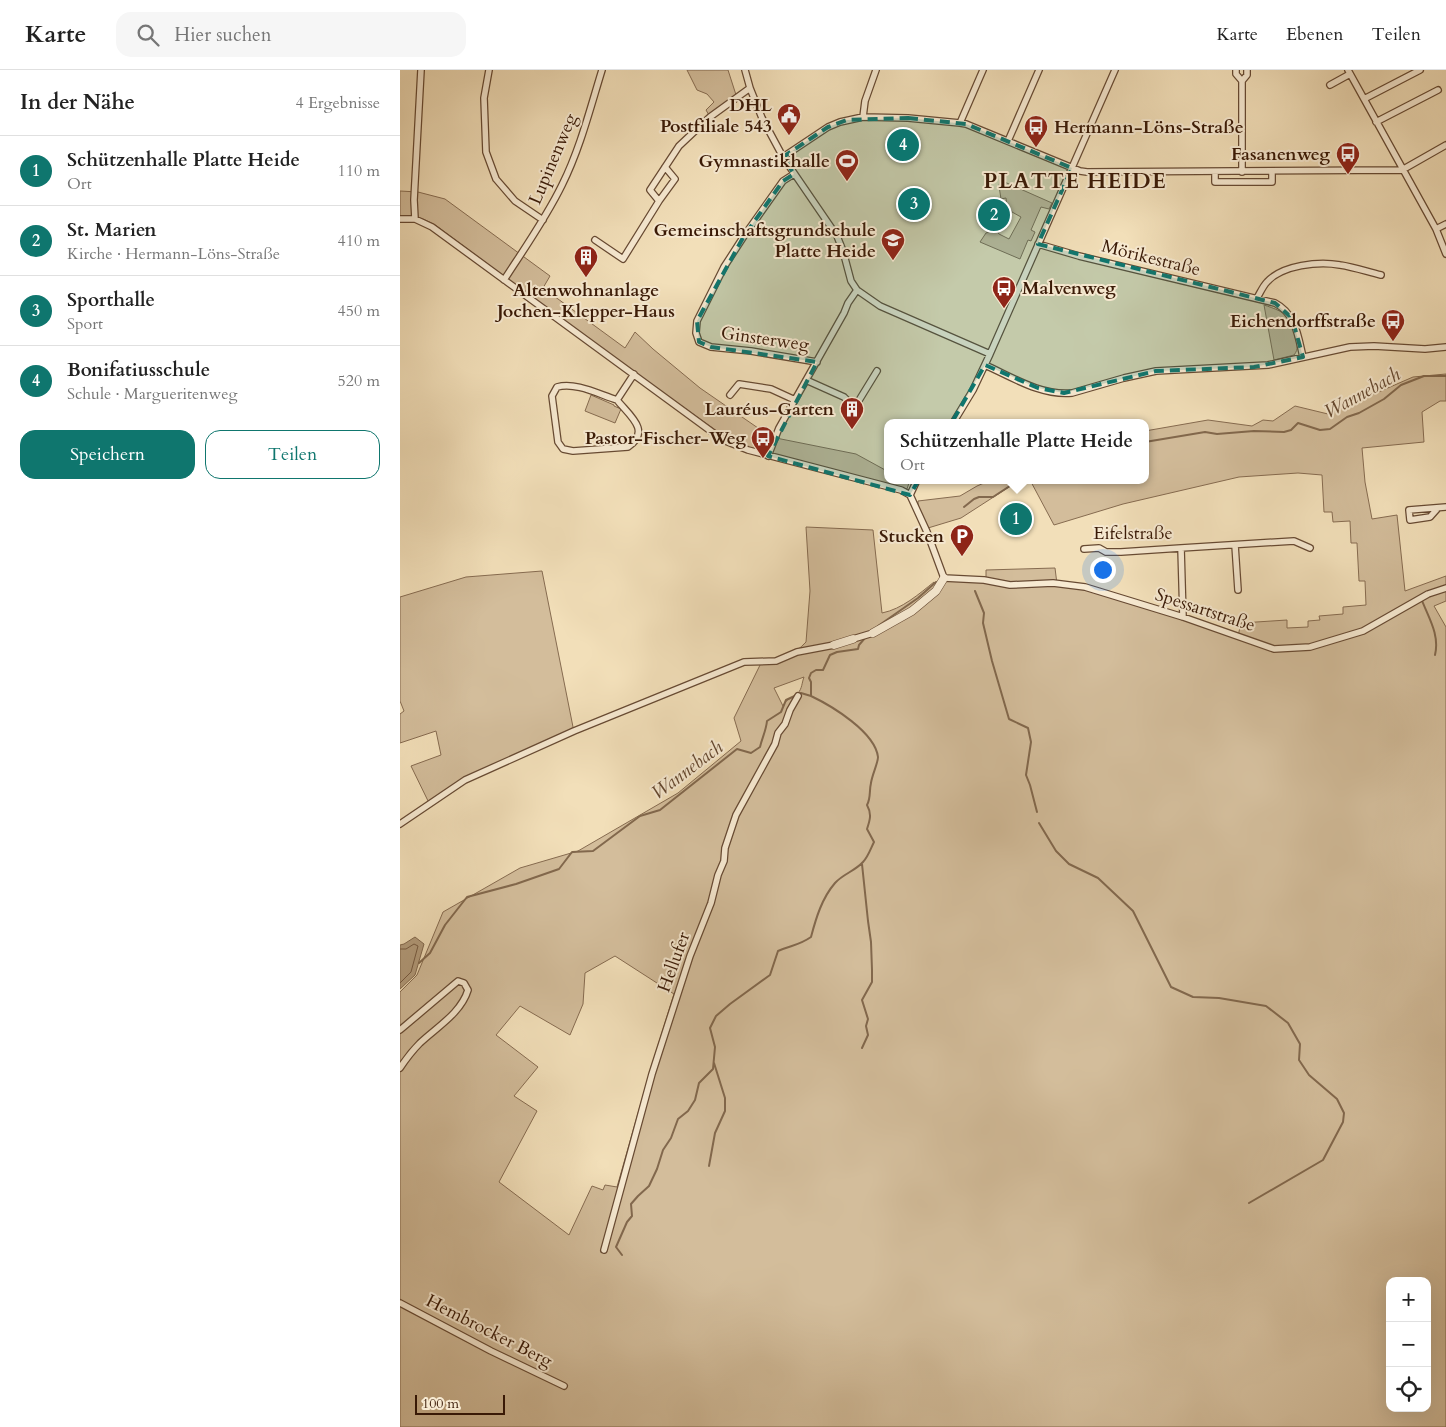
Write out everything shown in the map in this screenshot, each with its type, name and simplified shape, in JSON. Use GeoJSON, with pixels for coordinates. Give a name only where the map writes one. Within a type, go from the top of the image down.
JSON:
{"type":"FeatureCollection","features":[{"type":"Feature","properties":{"kind":"street"},"geometry":{"type":"LineString","coordinates":[[414,219],[421,70]]}},
{"type":"Feature","properties":{"kind":"street"},"geometry":{"type":"LineString","coordinates":[[489,70],[484,98],[486,152],[496,180],[515,201],[543,220]]}},
{"type":"Feature","properties":{"kind":"street","name":"Lupinenweg"},"geometry":{"type":"LineString","coordinates":[[504,280],[543,220],[566,176],[584,131],[602,70]]}},
{"type":"Feature","properties":{"kind":"street"},"geometry":{"type":"LineString","coordinates":[[745,70],[762,118],[783,157],[837,236],[852,281],[858,290],[880,306],[990,354]]}},
{"type":"Feature","properties":{"kind":"street"},"geometry":{"type":"LineString","coordinates":[[864,117],[865,101],[876,70]]}},
{"type":"Feature","properties":{"kind":"street"},"geometry":{"type":"LineString","coordinates":[[960,123],[983,70]]}},
{"type":"Feature","properties":{"kind":"street"},"geometry":{"type":"LineString","coordinates":[[1008,141],[1038,70]]}},
{"type":"Feature","properties":{"kind":"street"},"geometry":{"type":"LineString","coordinates":[[955,419],[973,390],[985,365],[1115,70]]}},
{"type":"Feature","properties":{"kind":"street"},"geometry":{"type":"LineString","coordinates":[[1236,70],[1236,74],[1242,81]]}},
{"type":"Feature","properties":{"kind":"street"},"geometry":{"type":"LineString","coordinates":[[1242,172],[1242,81],[1247,75],[1247,70]]}},
{"type":"Feature","properties":{"kind":"street"},"geometry":{"type":"LineString","coordinates":[[1364,99],[1420,70]]}},
{"type":"Feature","properties":{"kind":"street"},"geometry":{"type":"LineString","coordinates":[[1330,85],[1351,72],[1376,122],[1436,229],[1446,254]]}},
{"type":"Feature","properties":{"kind":"street"},"geometry":{"type":"LineString","coordinates":[[659,201],[650,190],[679,146],[710,117],[750,88]]}},
{"type":"Feature","properties":{"kind":"street"},"geometry":{"type":"LineString","coordinates":[[1376,122],[1438,90]]}},
{"type":"Feature","properties":{"kind":"street"},"geometry":{"type":"LineString","coordinates":[[783,157],[828,127],[864,117],[908,118],[960,123],[1072,168],[1087,172],[1402,170],[1446,145]]}},
{"type":"Feature","properties":{"kind":"street"},"geometry":{"type":"LineString","coordinates":[[595,240],[623,259],[675,179],[665,167]]}},
{"type":"Feature","properties":{"kind":"street"},"geometry":{"type":"LineString","coordinates":[[1215,172],[1215,182],[1272,182],[1272,171]]}},
{"type":"Feature","properties":{"kind":"street","name":"Ginsterweg"},"geometry":{"type":"LineString","coordinates":[[794,174],[783,181],[724,267],[697,321],[696,333],[699,342],[711,347],[817,362]]}},
{"type":"Feature","properties":{"kind":"street"},"geometry":{"type":"LineString","coordinates":[[400,219],[414,219],[432,226],[723,440],[740,448],[901,490],[910,495],[927,532],[944,578],[936,591],[912,610],[873,633],[834,645],[797,652],[776,660],[744,662],[574,731],[465,780],[400,824]]}},
{"type":"Feature","properties":{"kind":"street"},"geometry":{"type":"LineString","coordinates":[[1436,229],[1446,224]]}},
{"type":"Feature","properties":{"kind":"street","name":"Mörikestraße"},"geometry":{"type":"LineString","coordinates":[[1038,244],[1079,256],[1275,303],[1288,312],[1295,326],[1304,357]]}},
{"type":"Feature","properties":{"kind":"street"},"geometry":{"type":"LineString","coordinates":[[1257,298],[1266,282],[1277,273],[1318,263],[1338,264],[1381,275]]}},
{"type":"Feature","properties":{"kind":"street"},"geometry":{"type":"LineString","coordinates":[[768,456],[779,428],[848,303],[858,290]]}},
{"type":"Feature","properties":{"kind":"street"},"geometry":{"type":"LineString","coordinates":[[985,365],[1038,388],[1054,393],[1064,393],[1156,371],[1268,365],[1363,346],[1425,349],[1446,348]]}},
{"type":"Feature","properties":{"kind":"street"},"geometry":{"type":"LineString","coordinates":[[806,380],[844,398],[852,404],[858,402],[877,371]]}},
{"type":"Feature","properties":{"kind":"street"},"geometry":{"type":"LineString","coordinates":[[616,400],[634,374]]}},
{"type":"Feature","properties":{"kind":"street"},"geometry":{"type":"LineString","coordinates":[[730,395],[738,384],[771,389],[795,400]]}},
{"type":"Feature","properties":{"kind":"street"},"geometry":{"type":"LineString","coordinates":[[564,385],[578,387],[616,400],[638,425],[639,434],[635,442],[628,447],[573,451],[563,449],[558,442],[552,396],[557,387],[564,385]]}},
{"type":"Feature","properties":{"kind":"street"},"geometry":{"type":"LineString","coordinates":[[910,495],[915,484]]}},
{"type":"Feature","properties":{"kind":"street"},"geometry":{"type":"LineString","coordinates":[[1438,508],[1430,517],[1410,520],[1409,510],[1446,507]]}},
{"type":"Feature","properties":{"kind":"street","name":"Eifelstraße"},"geometry":{"type":"LineString","coordinates":[[1084,549],[1099,548],[1106,552],[1294,541],[1310,548]]}},
{"type":"Feature","properties":{"kind":"street"},"geometry":{"type":"LineString","coordinates":[[1235,545],[1238,590]]}},
{"type":"Feature","properties":{"kind":"street","name":"Eifelstraße"},"geometry":{"type":"LineString","coordinates":[[1181,548],[1183,617]]}},
{"type":"Feature","properties":{"kind":"street","name":"Spessartstraße"},"geometry":{"type":"LineString","coordinates":[[944,578],[984,580],[1010,585],[1053,583],[1085,587],[1183,617],[1274,648],[1310,647],[1363,631],[1428,594],[1446,588]]}},
{"type":"Feature","properties":{"kind":"street","name":"Hellufer"},"geometry":{"type":"LineString","coordinates":[[604,1250],[652,1074],[690,956],[711,903],[718,874],[724,861],[725,848],[736,815],[775,744],[778,733],[785,724],[798,696]]}},
{"type":"Feature","properties":{"kind":"street"},"geometry":{"type":"LineString","coordinates":[[400,1030],[458,981],[464,983],[468,990],[465,1000],[419,1044],[400,1068]]}},
{"type":"Feature","properties":{"kind":"street","name":"Hembrocker Berg"},"geometry":{"type":"LineString","coordinates":[[400,1303],[491,1351],[564,1386]]}},
{"type":"Feature","properties":{"kind":"highlighted area"},"geometry":{"type":"Polygon","coordinates":[[[908,118],[966,124],[1072,168],[1038,244],[1275,303],[1292,318],[1303,357],[1254,367],[1156,371],[1064,393],[1038,388],[985,365],[910,495],[768,456],[817,362],[711,347],[699,342],[697,321],[744,236],[783,181],[794,174],[783,157],[828,127],[847,120],[908,118]]]}},
{"type":"Feature","properties":{"kind":"shaded area"},"geometry":{"type":"Polygon","coordinates":[[[687,70],[728,70],[737,98],[710,117],[706,110],[714,102],[707,94],[697,90],[687,70]]]}},
{"type":"Feature","properties":{"kind":"shaded area"},"geometry":{"type":"Polygon","coordinates":[[[1000,180],[1052,203],[1049,209],[1041,207],[1031,230],[1035,232],[1031,241],[1028,240],[1020,259],[980,242],[986,233],[995,229],[999,234],[1009,239],[1021,217],[1007,209],[1006,198],[1001,199],[1000,180]]]}},
{"type":"Feature","properties":{"kind":"shaded area"},"geometry":{"type":"Polygon","coordinates":[[[400,191],[418,192],[445,199],[550,276],[543,288],[625,348],[635,332],[700,388],[771,437],[856,454],[884,469],[884,483],[748,447],[725,437],[434,224],[423,219],[400,219],[400,191]]]}},
{"type":"Feature","properties":{"kind":"shaded area"},"geometry":{"type":"Polygon","coordinates":[[[1264,305],[1283,313],[1291,321],[1297,346],[1297,351],[1294,355],[1274,360],[1264,305]]]}},
{"type":"Feature","properties":{"kind":"shaded area"},"geometry":{"type":"Polygon","coordinates":[[[1446,374],[1446,401],[1440,401],[1422,412],[1424,442],[1362,448],[1365,482],[1372,519],[1397,515],[1405,591],[1446,576],[1446,601],[1434,606],[1446,627],[1446,1427],[400,1427],[400,992],[417,975],[443,912],[520,868],[578,851],[678,793],[741,741],[734,718],[762,661],[775,660],[786,656],[796,651],[806,642],[810,591],[806,527],[873,530],[882,613],[903,605],[934,582],[936,585],[944,578],[986,582],[986,570],[1055,568],[1057,584],[1085,587],[1238,636],[1241,623],[1287,620],[1287,628],[1308,627],[1308,621],[1320,620],[1319,616],[1343,614],[1343,607],[1366,605],[1365,581],[1359,581],[1357,543],[1351,543],[1350,521],[1333,522],[1332,512],[1324,512],[1322,475],[1298,473],[1239,477],[1123,504],[1054,525],[1032,484],[1149,484],[1149,430],[1208,420],[1252,426],[1263,420],[1273,421],[1295,406],[1328,414],[1413,377],[1446,374]],[[804,677],[774,688],[783,706],[799,691],[804,677]],[[615,956],[585,973],[583,1004],[570,1035],[520,1006],[496,1035],[538,1067],[514,1096],[537,1111],[499,1182],[569,1235],[592,1186],[603,1190],[605,1185],[617,1187],[674,994],[615,956]]]}},
{"type":"Feature","properties":{"kind":"shaded area"},"geometry":{"type":"Polygon","coordinates":[[[591,395],[621,409],[615,423],[585,411],[591,395]]]}},
{"type":"Feature","properties":{"kind":"shaded area"},"geometry":{"type":"Polygon","coordinates":[[[888,484],[909,484],[907,489],[888,484]]]}},
{"type":"Feature","properties":{"kind":"shaded area"},"geometry":{"type":"Polygon","coordinates":[[[982,484],[1014,484],[961,518],[928,528],[918,507],[918,501],[960,496],[982,484]]]}},
{"type":"Feature","properties":{"kind":"shaded area"},"geometry":{"type":"Polygon","coordinates":[[[542,571],[574,732],[466,781],[430,805],[411,766],[441,755],[436,731],[400,743],[400,714],[404,711],[400,701],[400,597],[466,577],[542,571]]]}},
{"type":"Feature","properties":{"kind":"water"},"geometry":{"type":"Polygon","coordinates":[[[415,937],[424,944],[415,975],[400,989],[400,945],[415,937]]]}},
{"type":"Feature","properties":{"kind":"waterway","name":"Wannebach"},"geometry":{"type":"LineString","coordinates":[[1149,441],[1205,432],[1217,434],[1254,431],[1284,432],[1291,430],[1298,423],[1320,430],[1330,429],[1347,417],[1359,413],[1384,399],[1401,385],[1424,376],[1446,376]]}},
{"type":"Feature","properties":{"kind":"waterway","name":"Wannebach"},"geometry":{"type":"LineString","coordinates":[[964,507],[979,497],[993,497],[1013,484]]}},
{"type":"Feature","properties":{"kind":"waterway","name":"Wannebach"},"geometry":{"type":"LineString","coordinates":[[878,626],[918,598],[936,582]]}},
{"type":"Feature","properties":{"kind":"waterway"},"geometry":{"type":"LineString","coordinates":[[975,591],[984,613],[983,623],[1009,719],[1028,728],[1031,742],[1026,775],[1037,812]]}},
{"type":"Feature","properties":{"kind":"waterway"},"geometry":{"type":"LineString","coordinates":[[1421,598],[1435,633],[1435,655]]}},
{"type":"Feature","properties":{"kind":"waterway","name":"Wannebach"},"geometry":{"type":"LineString","coordinates":[[419,963],[430,953],[445,925],[467,897],[516,884],[559,869],[572,852],[593,851],[640,816],[660,810],[737,749],[751,753],[760,747],[767,721],[781,712],[786,700],[801,693],[811,696],[811,682],[809,678],[811,673],[816,670],[823,670],[830,655],[858,649],[865,638]]}},
{"type":"Feature","properties":{"kind":"waterway"},"geometry":{"type":"LineString","coordinates":[[622,1255],[616,1247],[627,1222],[632,1216],[631,1204],[649,1186],[678,1119],[688,1111],[695,1100],[699,1083],[713,1069],[715,1047],[710,1028],[716,1016],[770,975],[778,951],[811,937],[826,895],[838,880],[863,862],[874,842],[867,829],[870,817],[867,805],[870,786],[878,760],[875,748],[861,729],[841,713],[811,696]]}},
{"type":"Feature","properties":{"kind":"waterway"},"geometry":{"type":"LineString","coordinates":[[1039,823],[1056,851],[1069,864],[1098,878],[1133,911],[1171,987],[1193,997],[1219,998],[1266,1006],[1288,1023],[1300,1044],[1299,1060],[1309,1075],[1337,1099],[1344,1113],[1343,1122],[1323,1160],[1249,1203]]}},
{"type":"Feature","properties":{"kind":"waterway"},"geometry":{"type":"LineString","coordinates":[[862,864],[871,942],[872,982],[862,1000],[868,1019],[866,1026],[868,1035],[862,1048]]}},
{"type":"Feature","properties":{"kind":"waterway"},"geometry":{"type":"LineString","coordinates":[[709,1166],[715,1133],[725,1111],[725,1098],[714,1063]]}},
{"type":"Feature","properties":{"kind":"place","name":"DHL Postfiliale 543"},"geometry":{"type":"Point","coordinates":[789,136]}},
{"type":"Feature","properties":{"kind":"place","name":"Bonifatiusschule"},"geometry":{"type":"Point","coordinates":[903,145]}},
{"type":"Feature","properties":{"kind":"place","name":"Hermann-Löns-Straße"},"geometry":{"type":"Point","coordinates":[1036,148]}},
{"type":"Feature","properties":{"kind":"place","name":"Fasanenweg"},"geometry":{"type":"Point","coordinates":[1348,175]}},
{"type":"Feature","properties":{"kind":"place","name":"Gymnastikhalle"},"geometry":{"type":"Point","coordinates":[847,182]}},
{"type":"Feature","properties":{"kind":"place","name":"Sporthalle"},"geometry":{"type":"Point","coordinates":[914,204]}},
{"type":"Feature","properties":{"kind":"place","name":"St. Marien"},"geometry":{"type":"Point","coordinates":[994,215]}},
{"type":"Feature","properties":{"kind":"place","name":"Gemeinschaftsgrundschule Platte Heide"},"geometry":{"type":"Point","coordinates":[893,261]}},
{"type":"Feature","properties":{"kind":"place","name":"Altenwohnanlage Jochen-Klepper-Haus"},"geometry":{"type":"Point","coordinates":[586,278]}},
{"type":"Feature","properties":{"kind":"place","name":"Malvenweg"},"geometry":{"type":"Point","coordinates":[1004,309]}},
{"type":"Feature","properties":{"kind":"place","name":"Eichendorffstraße"},"geometry":{"type":"Point","coordinates":[1393,342]}},
{"type":"Feature","properties":{"kind":"place","name":"Lauréus-Garten"},"geometry":{"type":"Point","coordinates":[852,430]}},
{"type":"Feature","properties":{"kind":"place","name":"Pastor-Fischer-Weg"},"geometry":{"type":"Point","coordinates":[763,459]}},
{"type":"Feature","properties":{"kind":"place","name":"Schützenhalle Platte Heide"},"geometry":{"type":"Point","coordinates":[1016,519]}},
{"type":"Feature","properties":{"kind":"place","name":"Stucken"},"geometry":{"type":"Point","coordinates":[962,557]}},
{"type":"Feature","properties":{"kind":"district","name":"PLATTE HEIDE"},"geometry":{"type":"Point","coordinates":[1075,181]}}]}
